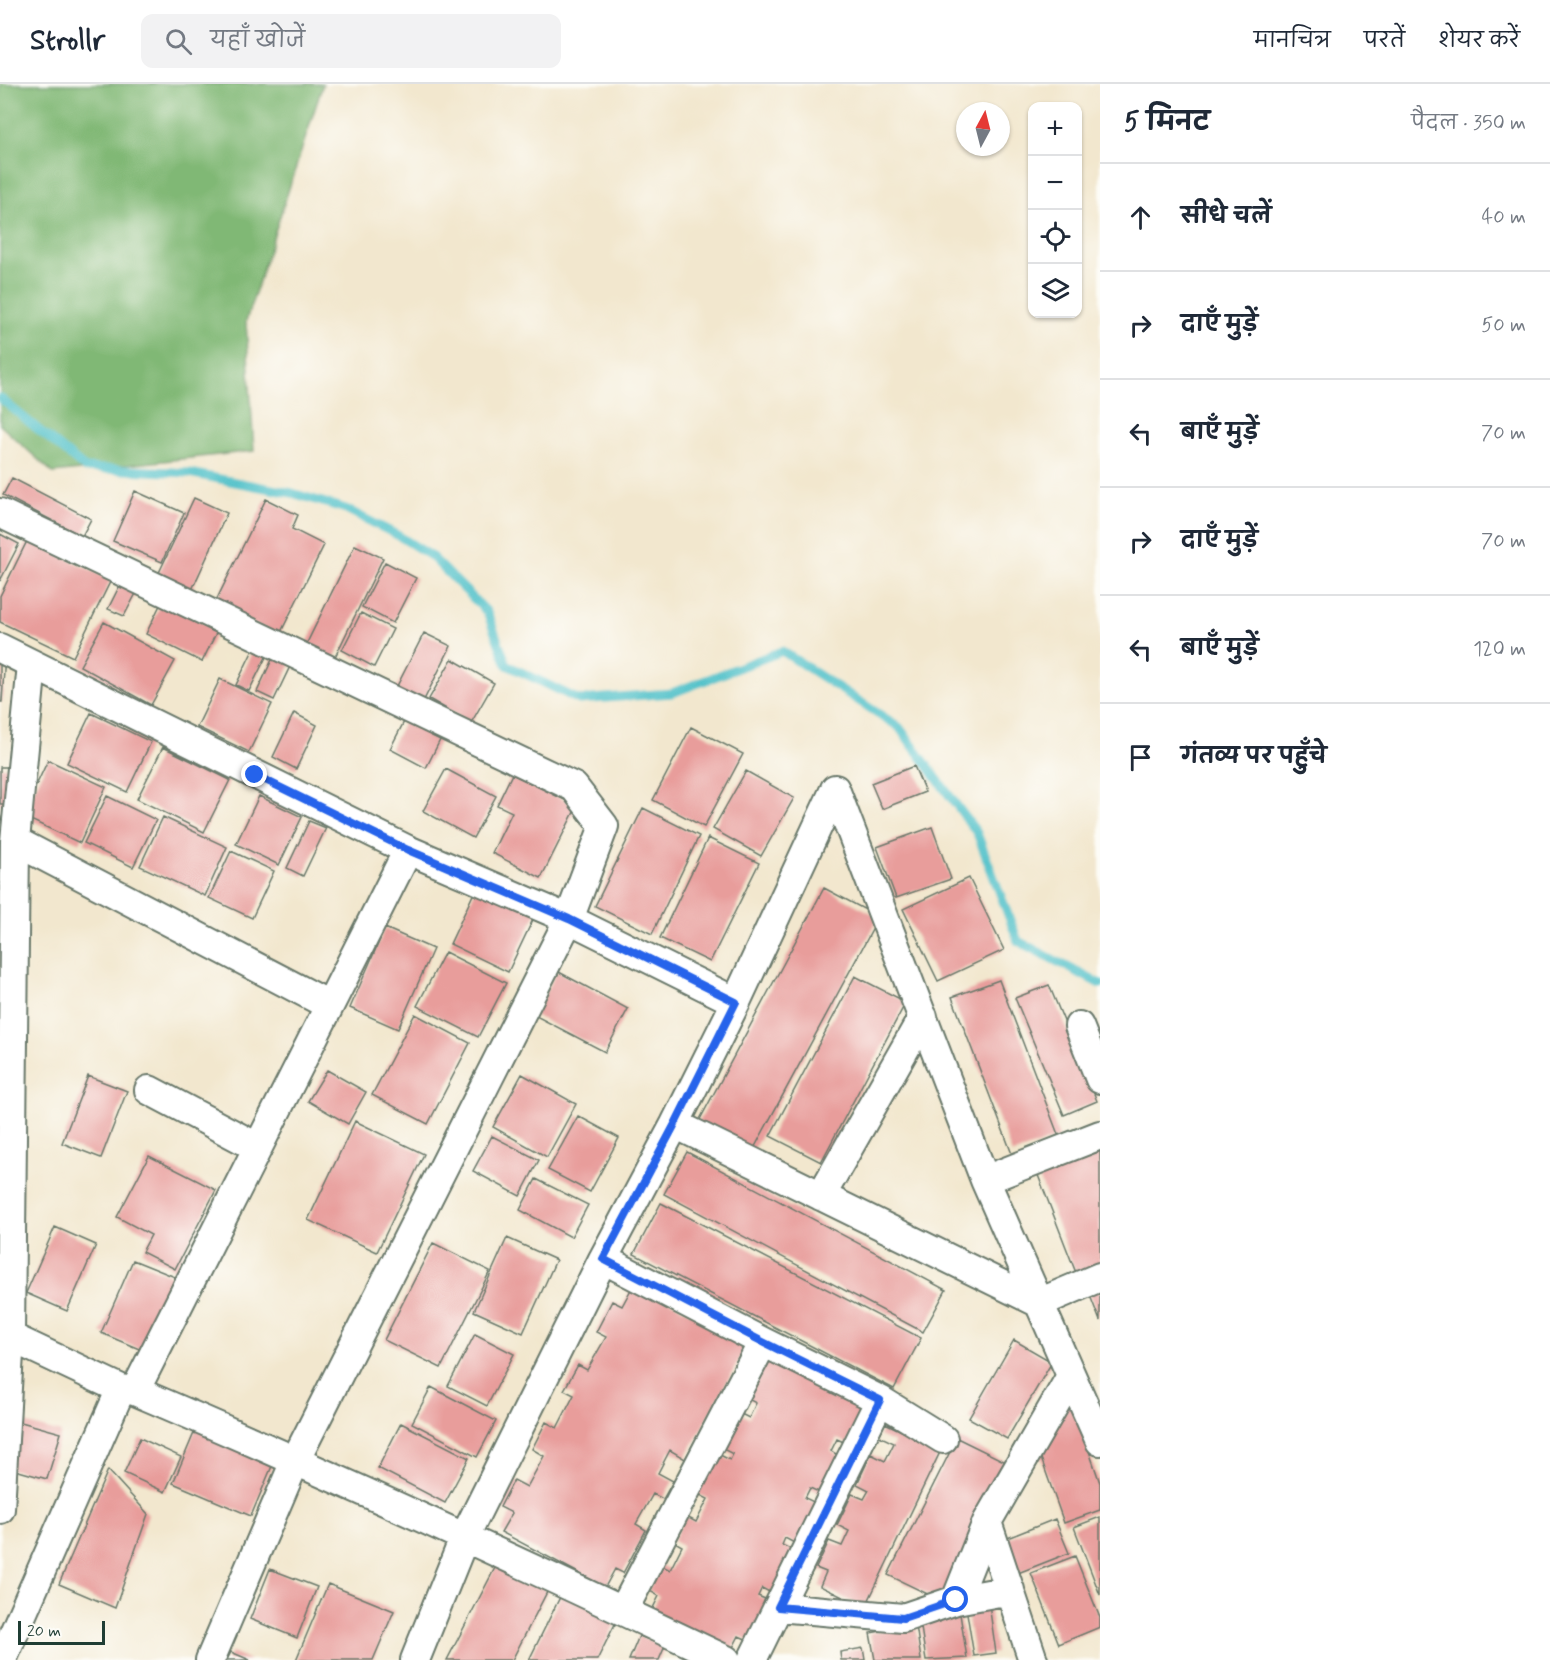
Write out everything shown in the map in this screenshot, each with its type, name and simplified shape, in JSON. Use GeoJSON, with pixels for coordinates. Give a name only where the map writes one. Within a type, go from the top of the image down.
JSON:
{"type":"FeatureCollection","features":[{"type":"Feature","properties":{"kind":"street"},"geometry":{"type":"LineString","coordinates":[[0,513],[574,787],[604,826],[569,919],[296,1460],[210,1660]]}},
{"type":"Feature","properties":{"kind":"street"},"geometry":{"type":"LineString","coordinates":[[0,648],[408,850],[569,919],[736,1002]]}},
{"type":"Feature","properties":{"kind":"street"},"geometry":{"type":"LineString","coordinates":[[0,1509],[15,841],[32,664]]}},
{"type":"Feature","properties":{"kind":"street"},"geometry":{"type":"LineString","coordinates":[[415,1660],[465,1536],[603,1259],[675,1124],[736,1002],[835,789],[985,1180],[1071,1376],[1097,1428]]}},
{"type":"Feature","properties":{"kind":"street"},"geometry":{"type":"LineString","coordinates":[[15,841],[329,1005]]}},
{"type":"Feature","properties":{"kind":"street"},"geometry":{"type":"LineString","coordinates":[[2,1660],[128,1390],[257,1148],[408,850]]}},
{"type":"Feature","properties":{"kind":"street"},"geometry":{"type":"LineString","coordinates":[[821,1196],[923,1017]]}},
{"type":"Feature","properties":{"kind":"street"},"geometry":{"type":"LineString","coordinates":[[1079,1026],[1100,1079]]}},
{"type":"Feature","properties":{"kind":"street"},"geometry":{"type":"LineString","coordinates":[[149,1090],[257,1148]]}},
{"type":"Feature","properties":{"kind":"street"},"geometry":{"type":"LineString","coordinates":[[675,1124],[1039,1303],[1100,1277]]}},
{"type":"Feature","properties":{"kind":"street"},"geometry":{"type":"LineString","coordinates":[[985,1180],[1100,1135]]}},
{"type":"Feature","properties":{"kind":"street"},"geometry":{"type":"LineString","coordinates":[[603,1259],[880,1400],[943,1439]]}},
{"type":"Feature","properties":{"kind":"street"},"geometry":{"type":"LineString","coordinates":[[5,1334],[128,1390],[296,1460],[465,1536],[726,1660]]}},
{"type":"Feature","properties":{"kind":"street"},"geometry":{"type":"LineString","coordinates":[[623,1611],[763,1342]]}},
{"type":"Feature","properties":{"kind":"street"},"geometry":{"type":"LineString","coordinates":[[956,1600],[987,1522],[1071,1376]]}},
{"type":"Feature","properties":{"kind":"street"},"geometry":{"type":"LineString","coordinates":[[752,1660],[880,1400]]}},
{"type":"Feature","properties":{"kind":"street"},"geometry":{"type":"LineString","coordinates":[[987,1522],[1034,1660]]}},
{"type":"Feature","properties":{"kind":"street"},"geometry":{"type":"LineString","coordinates":[[778,1607],[903,1618],[956,1600],[1010,1590]]}},
{"type":"Feature","properties":{"kind":"green space"},"geometry":{"type":"Polygon","coordinates":[[[0,84],[323,84],[246,321],[254,451],[53,473],[0,425],[0,84]]]}},
{"type":"Feature","properties":{"kind":"building"},"geometry":{"type":"Polygon","coordinates":[[[12,478],[91,519],[82,536],[3,495],[12,478]]]}},
{"type":"Feature","properties":{"kind":"building"},"geometry":{"type":"Polygon","coordinates":[[[135,491],[184,513],[162,562],[113,541],[135,491]]]}},
{"type":"Feature","properties":{"kind":"building"},"geometry":{"type":"Polygon","coordinates":[[[194,498],[227,513],[190,594],[156,579],[194,498]]]}},
{"type":"Feature","properties":{"kind":"building"},"geometry":{"type":"Polygon","coordinates":[[[266,499],[298,515],[292,529],[324,545],[279,636],[214,605],[266,499]]]}},
{"type":"Feature","properties":{"kind":"building"},"geometry":{"type":"Polygon","coordinates":[[[0,534],[19,544],[0,581],[0,534]]]}},
{"type":"Feature","properties":{"kind":"building"},"geometry":{"type":"Polygon","coordinates":[[[28,539],[111,580],[73,657],[0,622],[0,596],[28,539]]]}},
{"type":"Feature","properties":{"kind":"building"},"geometry":{"type":"Polygon","coordinates":[[[355,545],[383,558],[333,661],[305,647],[355,545]]]}},
{"type":"Feature","properties":{"kind":"building"},"geometry":{"type":"Polygon","coordinates":[[[385,562],[416,578],[393,623],[362,607],[385,562]]]}},
{"type":"Feature","properties":{"kind":"building"},"geometry":{"type":"Polygon","coordinates":[[[123,579],[140,586],[124,616],[108,609],[123,579]]]}},
{"type":"Feature","properties":{"kind":"building"},"geometry":{"type":"Polygon","coordinates":[[[162,601],[218,629],[202,662],[146,634],[162,601]]]}},
{"type":"Feature","properties":{"kind":"building"},"geometry":{"type":"Polygon","coordinates":[[[361,613],[393,629],[374,667],[342,650],[361,613]]]}},
{"type":"Feature","properties":{"kind":"building"},"geometry":{"type":"Polygon","coordinates":[[[104,622],[175,661],[151,705],[80,666],[104,622]]]}},
{"type":"Feature","properties":{"kind":"building"},"geometry":{"type":"Polygon","coordinates":[[[424,633],[451,646],[421,706],[394,692],[424,633]]]}},
{"type":"Feature","properties":{"kind":"building"},"geometry":{"type":"Polygon","coordinates":[[[254,648],[267,655],[249,691],[236,685],[254,648]]]}},
{"type":"Feature","properties":{"kind":"building"},"geometry":{"type":"Polygon","coordinates":[[[276,651],[293,660],[274,700],[257,692],[276,651]]]}},
{"type":"Feature","properties":{"kind":"building"},"geometry":{"type":"Polygon","coordinates":[[[0,653],[5,653],[2,702],[0,702],[0,653]]]}},
{"type":"Feature","properties":{"kind":"building"},"geometry":{"type":"Polygon","coordinates":[[[452,659],[494,683],[471,723],[429,699],[452,659]]]}},
{"type":"Feature","properties":{"kind":"building"},"geometry":{"type":"Polygon","coordinates":[[[220,679],[272,704],[249,752],[197,727],[220,679]]]}},
{"type":"Feature","properties":{"kind":"building"},"geometry":{"type":"Polygon","coordinates":[[[91,713],[151,742],[127,792],[67,763],[91,713]]]}},
{"type":"Feature","properties":{"kind":"building"},"geometry":{"type":"Polygon","coordinates":[[[294,713],[317,725],[296,769],[273,757],[294,713]]]}},
{"type":"Feature","properties":{"kind":"building"},"geometry":{"type":"Polygon","coordinates":[[[408,714],[444,732],[426,768],[390,749],[408,714]]]}},
{"type":"Feature","properties":{"kind":"building"},"geometry":{"type":"Polygon","coordinates":[[[691,727],[743,754],[704,827],[653,800],[691,727]]]}},
{"type":"Feature","properties":{"kind":"building"},"geometry":{"type":"Polygon","coordinates":[[[163,747],[230,780],[204,832],[137,799],[163,747]]]}},
{"type":"Feature","properties":{"kind":"building"},"geometry":{"type":"Polygon","coordinates":[[[48,760],[106,787],[80,843],[22,816],[48,760]]]}},
{"type":"Feature","properties":{"kind":"building"},"geometry":{"type":"Polygon","coordinates":[[[914,766],[925,792],[882,809],[871,783],[914,766]]]}},
{"type":"Feature","properties":{"kind":"building"},"geometry":{"type":"Polygon","coordinates":[[[0,767],[10,767],[8,804],[0,804],[0,767]]]}},
{"type":"Feature","properties":{"kind":"building"},"geometry":{"type":"Polygon","coordinates":[[[446,769],[496,796],[473,838],[423,811],[446,769]]]}},
{"type":"Feature","properties":{"kind":"building"},"geometry":{"type":"Polygon","coordinates":[[[746,771],[794,798],[761,856],[713,829],[746,771]]]}},
{"type":"Feature","properties":{"kind":"building"},"geometry":{"type":"Polygon","coordinates":[[[512,774],[577,806],[541,878],[492,853],[512,812],[497,805],[512,774]]]}},
{"type":"Feature","properties":{"kind":"building"},"geometry":{"type":"Polygon","coordinates":[[[107,796],[156,820],[133,867],[84,843],[107,796]]]}},
{"type":"Feature","properties":{"kind":"building"},"geometry":{"type":"Polygon","coordinates":[[[259,796],[302,817],[279,865],[236,844],[259,796]]]}},
{"type":"Feature","properties":{"kind":"building"},"geometry":{"type":"Polygon","coordinates":[[[643,808],[699,836],[652,934],[595,906],[643,808]]]}},
{"type":"Feature","properties":{"kind":"building"},"geometry":{"type":"Polygon","coordinates":[[[163,817],[227,847],[205,896],[140,866],[163,817]]]}},
{"type":"Feature","properties":{"kind":"building"},"geometry":{"type":"Polygon","coordinates":[[[309,821],[326,828],[303,876],[287,868],[309,821]]]}},
{"type":"Feature","properties":{"kind":"building"},"geometry":{"type":"Polygon","coordinates":[[[932,827],[951,879],[896,898],[877,847],[932,827]]]}},
{"type":"Feature","properties":{"kind":"building"},"geometry":{"type":"Polygon","coordinates":[[[708,838],[759,863],[710,962],[660,938],[708,838]]]}},
{"type":"Feature","properties":{"kind":"building"},"geometry":{"type":"Polygon","coordinates":[[[231,851],[274,871],[252,918],[209,898],[231,851]]]}},
{"type":"Feature","properties":{"kind":"building"},"geometry":{"type":"Polygon","coordinates":[[[969,878],[1004,950],[938,981],[903,909],[969,878]]]}},
{"type":"Feature","properties":{"kind":"building"},"geometry":{"type":"Polygon","coordinates":[[[478,884],[537,911],[508,972],[450,944],[478,884]]]}},
{"type":"Feature","properties":{"kind":"building"},"geometry":{"type":"Polygon","coordinates":[[[824,888],[879,917],[751,1154],[697,1125],[824,888]]]}},
{"type":"Feature","properties":{"kind":"building"},"geometry":{"type":"Polygon","coordinates":[[[385,928],[433,949],[398,1029],[350,1008],[385,928]]]}},
{"type":"Feature","properties":{"kind":"building"},"geometry":{"type":"Polygon","coordinates":[[[445,952],[506,983],[478,1037],[417,1006],[445,952]]]}},
{"type":"Feature","properties":{"kind":"building"},"geometry":{"type":"Polygon","coordinates":[[[557,971],[628,1009],[605,1052],[534,1015],[557,971]]]}},
{"type":"Feature","properties":{"kind":"building"},"geometry":{"type":"Polygon","coordinates":[[[855,976],[906,1002],[821,1162],[770,1136],[855,976]]]}},
{"type":"Feature","properties":{"kind":"building"},"geometry":{"type":"Polygon","coordinates":[[[999,980],[1059,1137],[1012,1154],[952,997],[999,980]]]}},
{"type":"Feature","properties":{"kind":"building"},"geometry":{"type":"Polygon","coordinates":[[[1049,985],[1097,1101],[1064,1115],[1015,998],[1049,985]]]}},
{"type":"Feature","properties":{"kind":"building"},"geometry":{"type":"Polygon","coordinates":[[[415,1014],[470,1043],[428,1124],[372,1095],[415,1014]]]}},
{"type":"Feature","properties":{"kind":"building"},"geometry":{"type":"Polygon","coordinates":[[[327,1070],[366,1092],[348,1124],[308,1101],[327,1070]]]}},
{"type":"Feature","properties":{"kind":"building"},"geometry":{"type":"Polygon","coordinates":[[[522,1074],[576,1104],[547,1157],[493,1127],[522,1074]]]}},
{"type":"Feature","properties":{"kind":"building"},"geometry":{"type":"Polygon","coordinates":[[[88,1076],[127,1091],[101,1158],[62,1143],[88,1076]]]}},
{"type":"Feature","properties":{"kind":"building"},"geometry":{"type":"Polygon","coordinates":[[[578,1116],[619,1138],[590,1192],[548,1170],[578,1116]]]}},
{"type":"Feature","properties":{"kind":"building"},"geometry":{"type":"Polygon","coordinates":[[[355,1121],[424,1154],[377,1252],[308,1220],[355,1121]]]}},
{"type":"Feature","properties":{"kind":"building"},"geometry":{"type":"Polygon","coordinates":[[[492,1136],[539,1160],[520,1196],[473,1171],[492,1136]]]}},
{"type":"Feature","properties":{"kind":"building"},"geometry":{"type":"Polygon","coordinates":[[[1100,1146],[1100,1269],[1078,1278],[1036,1170],[1100,1146]]]}},
{"type":"Feature","properties":{"kind":"building"},"geometry":{"type":"Polygon","coordinates":[[[687,1152],[946,1290],[923,1332],[664,1194],[687,1152]]]}},
{"type":"Feature","properties":{"kind":"building"},"geometry":{"type":"Polygon","coordinates":[[[149,1156],[216,1190],[175,1269],[142,1252],[151,1235],[117,1217],[149,1156]]]}},
{"type":"Feature","properties":{"kind":"building"},"geometry":{"type":"Polygon","coordinates":[[[536,1179],[588,1205],[571,1237],[520,1210],[536,1179]]]}},
{"type":"Feature","properties":{"kind":"building"},"geometry":{"type":"Polygon","coordinates":[[[661,1203],[921,1338],[894,1389],[634,1254],[661,1203]]]}},
{"type":"Feature","properties":{"kind":"building"},"geometry":{"type":"Polygon","coordinates":[[[55,1227],[96,1245],[67,1311],[26,1293],[55,1227]]]}},
{"type":"Feature","properties":{"kind":"building"},"geometry":{"type":"Polygon","coordinates":[[[507,1238],[556,1260],[523,1333],[474,1311],[507,1238]]]}},
{"type":"Feature","properties":{"kind":"building"},"geometry":{"type":"Polygon","coordinates":[[[433,1243],[490,1271],[441,1368],[384,1340],[433,1243]]]}},
{"type":"Feature","properties":{"kind":"building"},"geometry":{"type":"Polygon","coordinates":[[[133,1260],[175,1277],[144,1351],[101,1333],[133,1260]]]}},
{"type":"Feature","properties":{"kind":"building"},"geometry":{"type":"Polygon","coordinates":[[[635,1282],[748,1344],[685,1459],[670,1450],[658,1473],[673,1481],[663,1499],[653,1494],[636,1524],[646,1530],[623,1573],[615,1569],[605,1587],[501,1532],[512,1513],[500,1507],[514,1480],[527,1487],[544,1456],[532,1449],[546,1422],[557,1428],[574,1395],[564,1390],[578,1365],[587,1370],[606,1337],[596,1332],[612,1301],[622,1306],[635,1282]]]}},
{"type":"Feature","properties":{"kind":"building"},"geometry":{"type":"Polygon","coordinates":[[[1100,1289],[1100,1321],[1089,1293],[1100,1289]]]}},
{"type":"Feature","properties":{"kind":"building"},"geometry":{"type":"Polygon","coordinates":[[[475,1334],[514,1354],[487,1406],[448,1386],[475,1334]]]}},
{"type":"Feature","properties":{"kind":"building"},"geometry":{"type":"Polygon","coordinates":[[[1014,1340],[1052,1362],[1007,1439],[969,1418],[1014,1340]]]}},
{"type":"Feature","properties":{"kind":"building"},"geometry":{"type":"Polygon","coordinates":[[[767,1350],[869,1401],[848,1444],[837,1439],[831,1451],[841,1457],[823,1494],[810,1488],[805,1498],[818,1504],[798,1545],[785,1538],[782,1545],[795,1551],[773,1594],[762,1588],[758,1596],[770,1601],[750,1641],[739,1636],[729,1655],[649,1616],[659,1596],[648,1590],[661,1565],[670,1570],[682,1546],[673,1541],[685,1516],[696,1522],[708,1499],[696,1493],[716,1453],[730,1460],[733,1454],[719,1447],[737,1412],[749,1418],[756,1403],[744,1397],[767,1350]]]}},
{"type":"Feature","properties":{"kind":"building"},"geometry":{"type":"Polygon","coordinates":[[[431,1387],[496,1421],[477,1457],[412,1423],[431,1387]]]}},
{"type":"Feature","properties":{"kind":"building"},"geometry":{"type":"Polygon","coordinates":[[[1071,1399],[1100,1483],[1100,1510],[1064,1523],[1036,1444],[1071,1399]]]}},
{"type":"Feature","properties":{"kind":"building"},"geometry":{"type":"Polygon","coordinates":[[[21,1422],[61,1433],[47,1479],[8,1468],[21,1422]]]}},
{"type":"Feature","properties":{"kind":"building"},"geometry":{"type":"Polygon","coordinates":[[[401,1423],[469,1458],[445,1503],[378,1468],[401,1423]]]}},
{"type":"Feature","properties":{"kind":"building"},"geometry":{"type":"Polygon","coordinates":[[[885,1423],[941,1450],[865,1608],[820,1586],[826,1572],[816,1568],[829,1541],[842,1546],[849,1531],[837,1525],[852,1494],[864,1499],[869,1490],[857,1484],[871,1454],[885,1461],[894,1443],[879,1436],[885,1423]]]}},
{"type":"Feature","properties":{"kind":"building"},"geometry":{"type":"Polygon","coordinates":[[[197,1426],[275,1459],[251,1516],[173,1483],[197,1426]]]}},
{"type":"Feature","properties":{"kind":"building"},"geometry":{"type":"Polygon","coordinates":[[[140,1438],[181,1457],[165,1492],[124,1473],[140,1438]]]}},
{"type":"Feature","properties":{"kind":"building"},"geometry":{"type":"Polygon","coordinates":[[[957,1438],[1010,1464],[942,1601],[888,1575],[957,1438]]]}},
{"type":"Feature","properties":{"kind":"building"},"geometry":{"type":"Polygon","coordinates":[[[108,1470],[148,1514],[115,1608],[59,1584],[108,1470]]]}},
{"type":"Feature","properties":{"kind":"building"},"geometry":{"type":"Polygon","coordinates":[[[1100,1517],[1100,1595],[1074,1527],[1100,1517]]]}},
{"type":"Feature","properties":{"kind":"building"},"geometry":{"type":"Polygon","coordinates":[[[1055,1519],[1069,1553],[1018,1573],[1005,1539],[1055,1519]]]}},
{"type":"Feature","properties":{"kind":"building"},"geometry":{"type":"Polygon","coordinates":[[[1075,1556],[1100,1618],[1100,1627],[1059,1644],[1031,1573],[1075,1556]]]}},
{"type":"Feature","properties":{"kind":"building"},"geometry":{"type":"Polygon","coordinates":[[[497,1564],[548,1590],[512,1660],[447,1660],[497,1564]]]}},
{"type":"Feature","properties":{"kind":"building"},"geometry":{"type":"Polygon","coordinates":[[[270,1569],[317,1587],[297,1638],[250,1619],[270,1569]]]}},
{"type":"Feature","properties":{"kind":"building"},"geometry":{"type":"Polygon","coordinates":[[[328,1584],[394,1611],[373,1660],[296,1660],[328,1584]]]}},
{"type":"Feature","properties":{"kind":"building"},"geometry":{"type":"Polygon","coordinates":[[[565,1587],[620,1614],[597,1660],[529,1660],[565,1587]]]}},
{"type":"Feature","properties":{"kind":"building"},"geometry":{"type":"Polygon","coordinates":[[[989,1604],[996,1653],[974,1656],[966,1607],[989,1604]]]}},
{"type":"Feature","properties":{"kind":"building"},"geometry":{"type":"Polygon","coordinates":[[[960,1614],[967,1658],[926,1660],[920,1621],[960,1614]]]}},
{"type":"Feature","properties":{"kind":"building"},"geometry":{"type":"Polygon","coordinates":[[[916,1625],[921,1660],[875,1660],[870,1633],[916,1625]]]}},
{"type":"Feature","properties":{"kind":"building"},"geometry":{"type":"Polygon","coordinates":[[[639,1636],[665,1646],[659,1660],[629,1660],[639,1636]]]}},
{"type":"Feature","properties":{"kind":"building"},"geometry":{"type":"Polygon","coordinates":[[[863,1648],[865,1660],[841,1660],[840,1652],[863,1648]]]}},
{"type":"Feature","properties":{"kind":"building"},"geometry":{"type":"Polygon","coordinates":[[[231,1652],[250,1660],[227,1660],[231,1652]]]}},
{"type":"Feature","properties":{"kind":"waterway"},"geometry":{"type":"LineString","coordinates":[[0,398],[85,468],[189,473],[292,493],[346,509],[399,536],[431,556],[487,612],[507,665],[579,700],[672,693],[782,651],[899,727],[977,833],[1018,941],[1100,984]]}},
{"type":"Feature","properties":{"kind":"route"},"geometry":{"type":"LineString","coordinates":[[255,775],[408,850],[569,919],[736,1002],[675,1124],[603,1259],[880,1400],[778,1607],[903,1618],[956,1600]]}}]}
